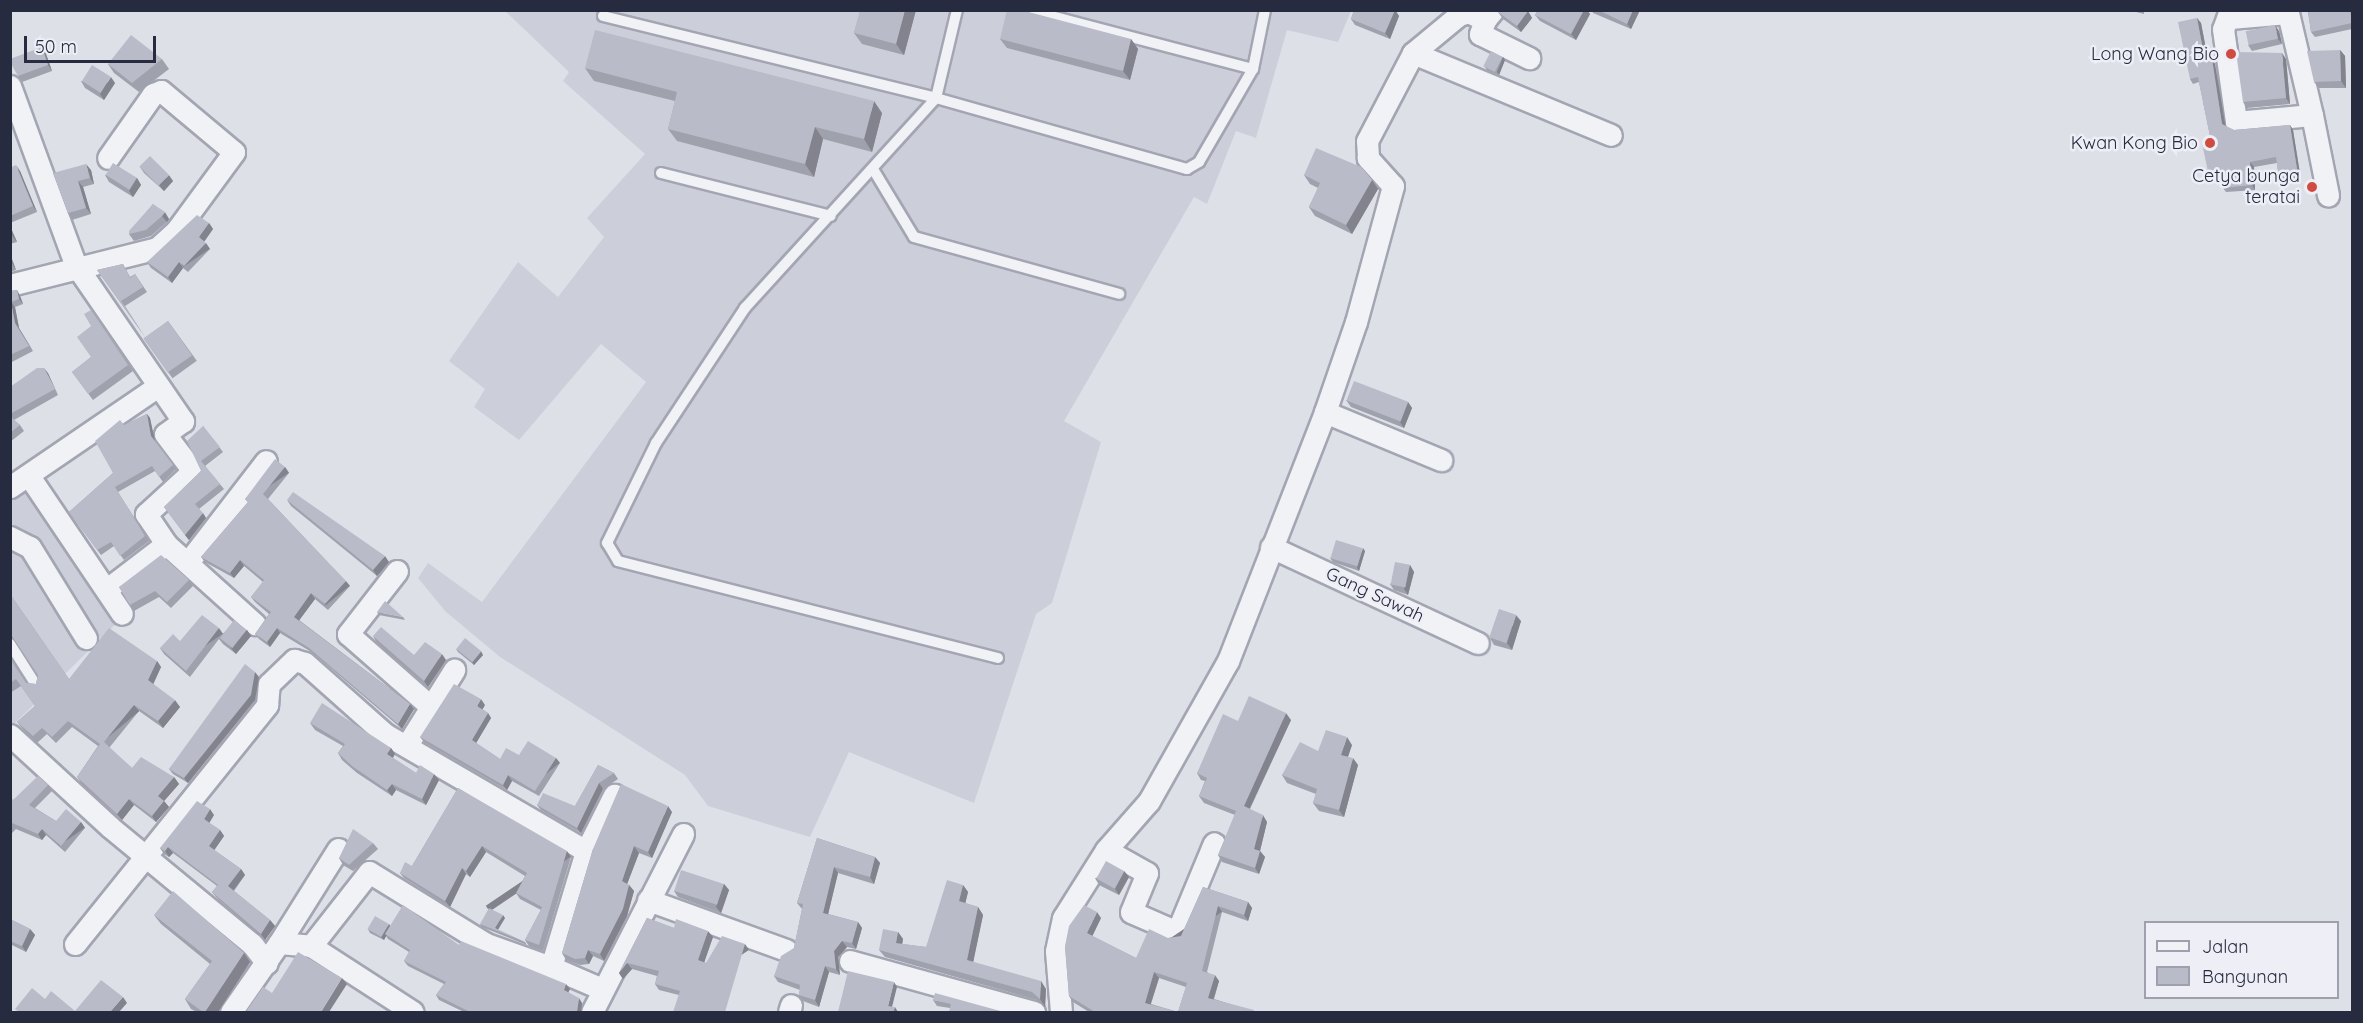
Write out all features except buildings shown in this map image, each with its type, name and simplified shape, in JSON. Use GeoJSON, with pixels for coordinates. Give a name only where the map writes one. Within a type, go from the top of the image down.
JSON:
{"type":"FeatureCollection","features":[{"type":"Feature","properties":{"kind":"street"},"geometry":{"type":"LineString","coordinates":[[1060,1012],[1056,951],[1063,918],[1106,850],[1149,801],[1228,661],[1325,412],[1356,322],[1393,186],[1368,158],[1367,141],[1413,53],[1459,15],[1468,12],[1489,15],[1480,34],[1528,58]]}},
{"type":"Feature","properties":{"kind":"street"},"geometry":{"type":"LineString","coordinates":[[2312,116],[2236,122],[2223,29],[2230,14],[2288,14],[2312,116],[2328,195]]}},
{"type":"Feature","properties":{"kind":"street"},"geometry":{"type":"LineString","coordinates":[[1413,53],[1611,135]]}},
{"type":"Feature","properties":{"kind":"street"},"geometry":{"type":"LineString","coordinates":[[10,86],[75,264],[183,421],[165,434],[193,471],[146,514],[166,544],[189,561],[255,624]]}},
{"type":"Feature","properties":{"kind":"street"},"geometry":{"type":"LineString","coordinates":[[10,285],[75,264],[166,242],[234,152],[161,91],[153,94],[108,158]]}},
{"type":"Feature","properties":{"kind":"street"},"geometry":{"type":"LineString","coordinates":[[10,487],[158,386]]}},
{"type":"Feature","properties":{"kind":"street"},"geometry":{"type":"LineString","coordinates":[[1325,412],[1441,460]]}},
{"type":"Feature","properties":{"kind":"street"},"geometry":{"type":"LineString","coordinates":[[189,561],[266,461]]}},
{"type":"Feature","properties":{"kind":"street"},"geometry":{"type":"LineString","coordinates":[[29,476],[122,614]]}},
{"type":"Feature","properties":{"kind":"street"},"geometry":{"type":"LineString","coordinates":[[10,537],[30,547],[86,638]]}},
{"type":"Feature","properties":{"kind":"street"},"geometry":{"type":"LineString","coordinates":[[106,589],[166,544]]}},
{"type":"Feature","properties":{"kind":"street","name":"Gang Sawah"},"geometry":{"type":"LineString","coordinates":[[1271,548],[1478,642]]}},
{"type":"Feature","properties":{"kind":"street"},"geometry":{"type":"LineString","coordinates":[[397,571],[348,634],[430,706]]}},
{"type":"Feature","properties":{"kind":"street"},"geometry":{"type":"LineString","coordinates":[[75,944],[147,858],[267,705],[269,684],[294,660],[305,663],[385,734],[586,851]]}},
{"type":"Feature","properties":{"kind":"street"},"geometry":{"type":"LineString","coordinates":[[407,745],[454,670]]}},
{"type":"Feature","properties":{"kind":"street"},"geometry":{"type":"LineString","coordinates":[[10,735],[147,858],[252,944],[267,963]]}},
{"type":"Feature","properties":{"kind":"street"},"geometry":{"type":"LineString","coordinates":[[550,967],[586,851],[614,795]]}},
{"type":"Feature","properties":{"kind":"street"},"geometry":{"type":"LineString","coordinates":[[592,1012],[683,834]]}},
{"type":"Feature","properties":{"kind":"street"},"geometry":{"type":"LineString","coordinates":[[1106,850],[1147,873],[1131,912],[1177,932],[1214,843]]}},
{"type":"Feature","properties":{"kind":"street"},"geometry":{"type":"LineString","coordinates":[[231,1012],[267,963],[338,849]]}},
{"type":"Feature","properties":{"kind":"street"},"geometry":{"type":"LineString","coordinates":[[311,946],[369,872],[486,944],[602,989]]}},
{"type":"Feature","properties":{"kind":"street"},"geometry":{"type":"LineString","coordinates":[[648,900],[786,950]]}},
{"type":"Feature","properties":{"kind":"street"},"geometry":{"type":"LineString","coordinates":[[279,943],[311,946],[413,1012]]}},
{"type":"Feature","properties":{"kind":"street"},"geometry":{"type":"LineString","coordinates":[[850,961],[1034,1012]]}},
{"type":"Feature","properties":{"kind":"lane"},"geometry":{"type":"LineString","coordinates":[[957,10],[936,98],[746,308],[656,443],[608,543],[610,554],[618,561],[998,658]]}},
{"type":"Feature","properties":{"kind":"lane"},"geometry":{"type":"LineString","coordinates":[[1028,10],[1253,69]]}},
{"type":"Feature","properties":{"kind":"lane"},"geometry":{"type":"LineString","coordinates":[[603,16],[936,98],[1187,169],[1199,162],[1253,69],[1265,10]]}},
{"type":"Feature","properties":{"kind":"lane"},"geometry":{"type":"LineString","coordinates":[[873,169],[914,237],[1119,294]]}},
{"type":"Feature","properties":{"kind":"lane"},"geometry":{"type":"LineString","coordinates":[[661,173],[831,216]]}},
{"type":"Feature","properties":{"kind":"lane"},"geometry":{"type":"LineString","coordinates":[[10,644],[36,685]]}},
{"type":"Feature","properties":{"kind":"shaded area"},"geometry":{"type":"Polygon","coordinates":[[[505,11],[1351,11],[1338,42],[1287,30],[1256,138],[1236,131],[1207,204],[1194,197],[1064,421],[1101,442],[1052,603],[1036,614],[974,803],[849,752],[810,837],[708,806],[685,775],[500,657],[445,611],[418,578],[428,563],[482,602],[646,382],[601,344],[519,440],[474,407],[485,389],[449,361],[518,262],[558,297],[604,237],[587,218],[645,154],[563,81],[569,72],[505,11]]]}},
{"type":"Feature","properties":{"kind":"shaded area"},"geometry":{"type":"Polygon","coordinates":[[[17,476],[128,612],[11,727],[10,481],[17,476]]]}},
{"type":"Feature","properties":{"kind":"place","name":"Long Wang Bio"},"geometry":{"type":"Point","coordinates":[2231,54]}},
{"type":"Feature","properties":{"kind":"place","name":"Kwan Kong Bio"},"geometry":{"type":"Point","coordinates":[2210,143]}},
{"type":"Feature","properties":{"kind":"place","name":"Cetya bunga teratai"},"geometry":{"type":"Point","coordinates":[2312,187]}}]}
